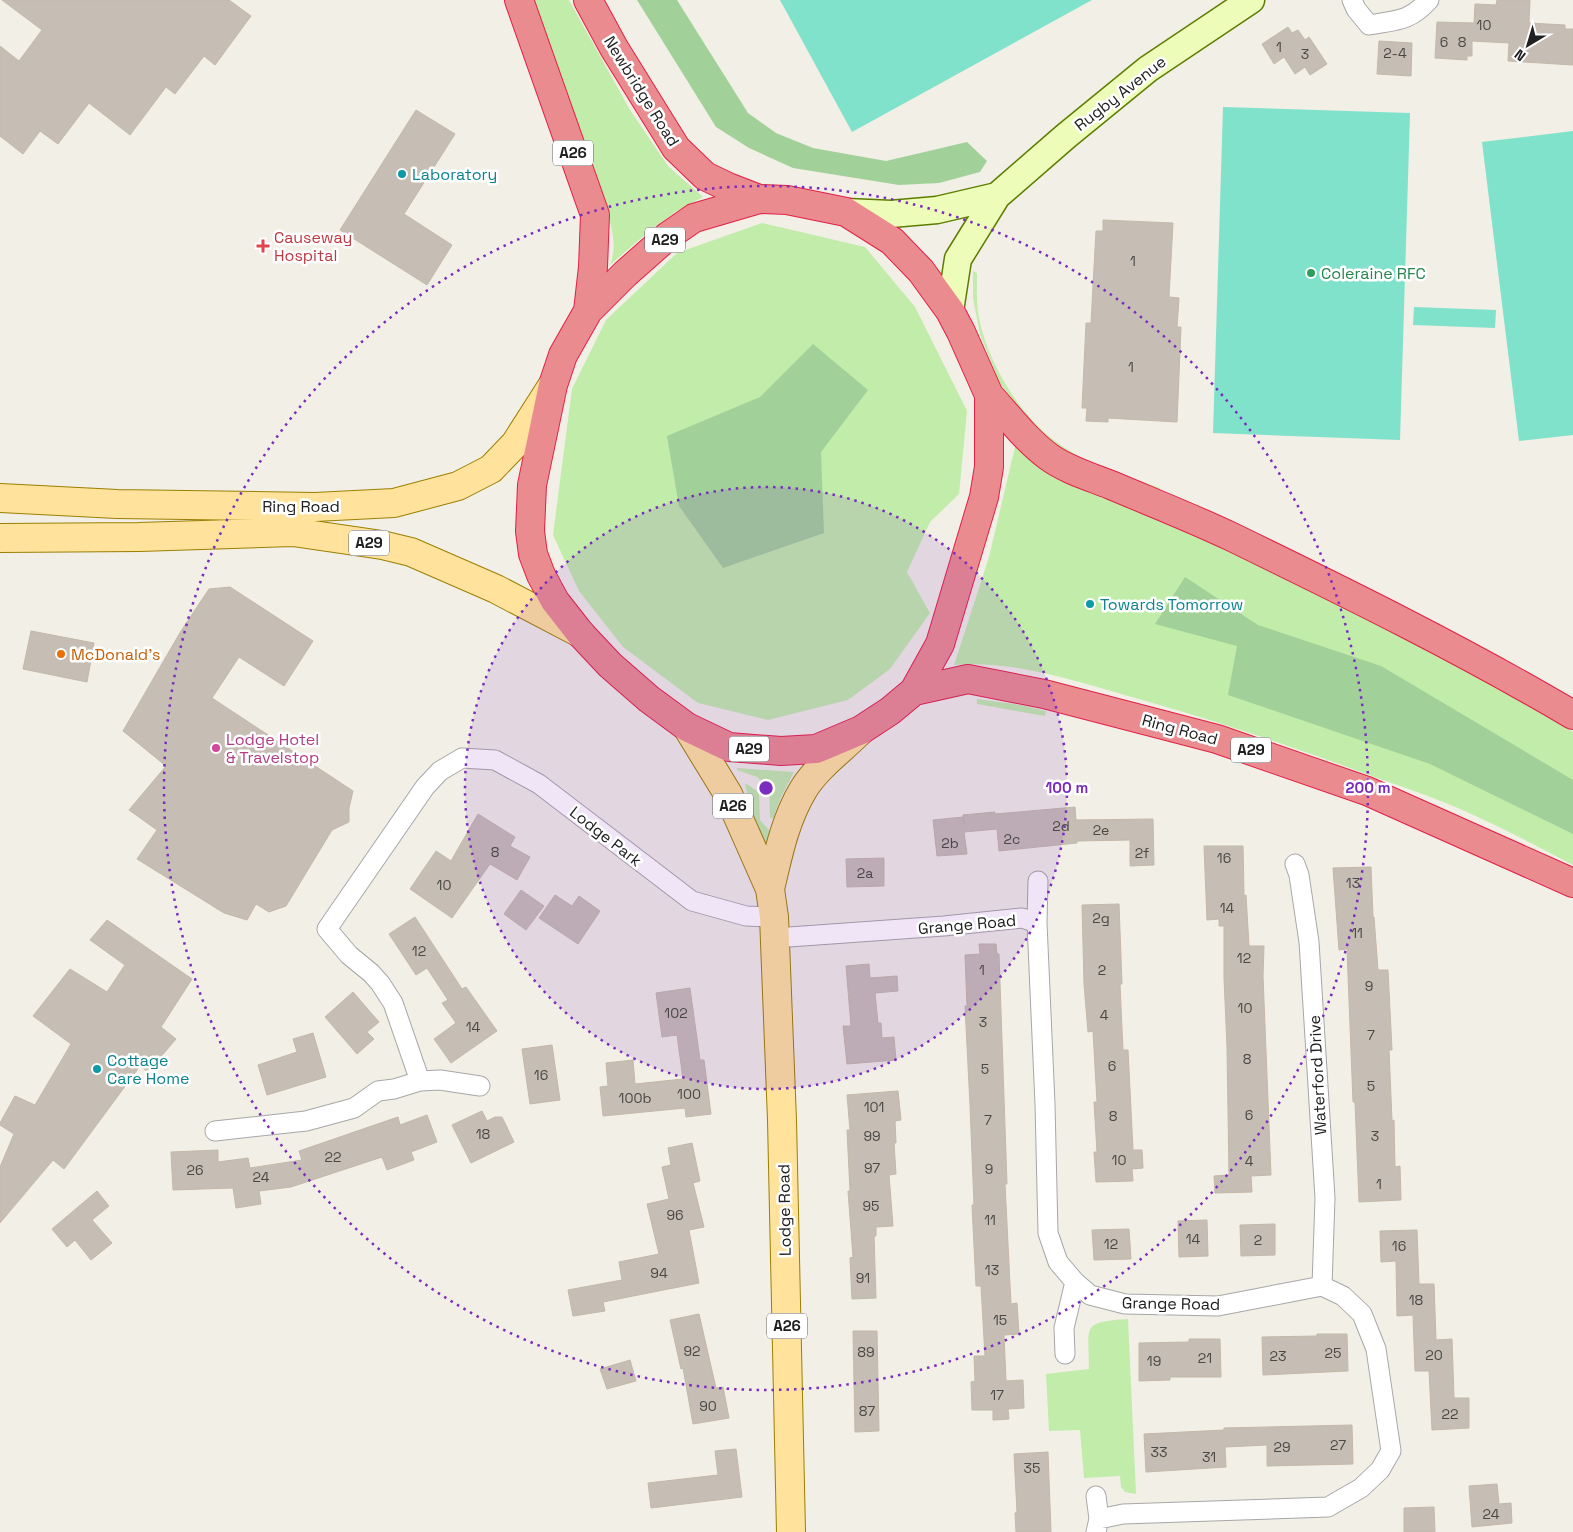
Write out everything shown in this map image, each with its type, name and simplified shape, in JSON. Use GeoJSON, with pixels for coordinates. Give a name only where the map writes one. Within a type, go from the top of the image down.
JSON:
{"type":"FeatureCollection","features":[{"type":"Feature","properties":{"kind":"highway","name":"A26"},"geometry":{"type":"LineString","coordinates":[[518,0],[596,215],[588,310]]}},
{"type":"Feature","properties":{"kind":"highway","name":"Newbridge Road"},"geometry":{"type":"LineString","coordinates":[[588,0],[614,48],[676,148],[706,176],[759,200]]}},
{"type":"Feature","properties":{"kind":"highway","name":"A29"},"geometry":{"type":"LineString","coordinates":[[989,395],[989,467],[984,497],[940,644],[914,691],[890,711],[861,730],[816,748],[780,751],[729,747],[687,727],[610,666],[580,633],[555,601],[541,575],[533,554],[530,531],[532,485],[553,385],[567,347],[588,310],[668,236],[694,218],[759,200],[787,200],[846,212],[892,240],[921,271],[950,311],[989,395],[1031,442],[1050,458],[1076,471],[1221,532],[1325,583],[1524,687],[1573,715]]}},
{"type":"Feature","properties":{"kind":"highway","name":"Ring Road"},"geometry":{"type":"LineString","coordinates":[[914,691],[968,679],[1044,694],[1218,739],[1367,791],[1573,883]]}},
{"type":"Feature","properties":{"kind":"main road","name":"Ring Road"},"geometry":{"type":"LineString","coordinates":[[0,498],[118,504],[315,507],[394,503],[458,486],[491,469],[515,444],[553,385]]}},
{"type":"Feature","properties":{"kind":"main road","name":"Ring Road"},"geometry":{"type":"LineString","coordinates":[[0,538],[139,537],[292,532],[382,545],[411,552],[496,589],[580,633]]}},
{"type":"Feature","properties":{"kind":"main road","name":"Lodge Road"},"geometry":{"type":"LineString","coordinates":[[687,727],[725,787],[770,889],[775,927],[782,1120],[791,1532]]}},
{"type":"Feature","properties":{"kind":"main road","name":"Lodge Road"},"geometry":{"type":"LineString","coordinates":[[770,889],[783,837],[790,816],[803,789],[820,769],[861,730]]}},
{"type":"Feature","properties":{"kind":"street","name":"Rugby Avenue"},"geometry":{"type":"LineString","coordinates":[[950,311],[958,259],[997,196],[1066,136],[1148,69],[1251,0]]}},
{"type":"Feature","properties":{"kind":"street"},"geometry":{"type":"LineString","coordinates":[[1352,0],[1356,9],[1369,24],[1406,19],[1422,8],[1429,0]]}},
{"type":"Feature","properties":{"kind":"street","name":"Rugby Avenue"},"geometry":{"type":"LineString","coordinates":[[846,212],[892,214],[937,210],[997,196]]}},
{"type":"Feature","properties":{"kind":"street","name":"Lodge Park"},"geometry":{"type":"LineString","coordinates":[[420,1081],[393,1003],[380,983],[350,955],[327,929],[410,807],[440,771],[462,758],[495,760],[539,784],[692,901],[746,916],[775,927]]}},
{"type":"Feature","properties":{"kind":"street","name":"Waterford Drive"},"geometry":{"type":"LineString","coordinates":[[1295,864],[1309,942],[1325,1198],[1322,1286]]}},
{"type":"Feature","properties":{"kind":"street"},"geometry":{"type":"LineString","coordinates":[[1037,923],[1038,881]]}},
{"type":"Feature","properties":{"kind":"street","name":"Grange Road"},"geometry":{"type":"LineString","coordinates":[[775,927],[944,926],[1022,918],[1037,923],[1048,1233],[1058,1262],[1075,1282],[1090,1295],[1125,1304],[1218,1306],[1322,1286]]}},
{"type":"Feature","properties":{"kind":"street"},"geometry":{"type":"LineString","coordinates":[[215,1131],[306,1121],[354,1108],[378,1091],[394,1089],[420,1081],[440,1080],[480,1086]]}},
{"type":"Feature","properties":{"kind":"street"},"geometry":{"type":"LineString","coordinates":[[1064,1354],[1064,1328],[1075,1282]]}},
{"type":"Feature","properties":{"kind":"street"},"geometry":{"type":"LineString","coordinates":[[1096,1496],[1098,1525],[1123,1514],[1328,1507],[1361,1488],[1380,1470],[1391,1451],[1376,1349],[1362,1314],[1343,1296],[1322,1286]]}},
{"type":"Feature","properties":{"kind":"green space"},"geometry":{"type":"Polygon","coordinates":[[[527,0],[569,0],[630,110],[668,166],[703,197],[675,212],[610,265],[614,243],[606,206],[527,0]]]}},
{"type":"Feature","properties":{"kind":"green space"},"geometry":{"type":"Polygon","coordinates":[[[637,0],[677,0],[748,113],[776,133],[813,148],[886,161],[967,142],[987,161],[980,172],[939,183],[899,185],[793,168],[749,148],[716,127],[637,0]]]}},
{"type":"Feature","properties":{"kind":"green space"},"geometry":{"type":"Polygon","coordinates":[[[780,0],[1092,0],[852,132],[780,0]]]}},
{"type":"Feature","properties":{"kind":"green space","name":"Coleraine RFC"},"geometry":{"type":"Polygon","coordinates":[[[1223,107],[1410,113],[1400,440],[1213,433],[1223,107]]]}},
{"type":"Feature","properties":{"kind":"green space"},"geometry":{"type":"Polygon","coordinates":[[[1573,131],[1573,435],[1519,441],[1482,142],[1573,131]]]}},
{"type":"Feature","properties":{"kind":"green space"},"geometry":{"type":"Polygon","coordinates":[[[762,223],[865,247],[915,307],[967,411],[959,494],[930,522],[907,572],[930,613],[890,669],[848,700],[768,720],[698,703],[623,647],[579,591],[553,535],[572,389],[606,320],[677,253],[762,223]]]}},
{"type":"Feature","properties":{"kind":"green space"},"geometry":{"type":"Polygon","coordinates":[[[973,271],[977,273],[979,318],[990,354],[1009,390],[1033,422],[1047,435],[1073,453],[1110,470],[1160,488],[1159,491],[1060,449],[1030,423],[1000,383],[980,334],[973,298],[973,271]]]}},
{"type":"Feature","properties":{"kind":"green space"},"geometry":{"type":"Polygon","coordinates":[[[1414,307],[1496,310],[1495,328],[1413,325],[1414,307]]]}},
{"type":"Feature","properties":{"kind":"green space"},"geometry":{"type":"Polygon","coordinates":[[[813,344],[868,390],[821,452],[824,533],[723,568],[679,506],[667,436],[760,397],[813,344]]]}},
{"type":"Feature","properties":{"kind":"green space"},"geometry":{"type":"Polygon","coordinates":[[[1015,447],[1053,475],[1272,570],[1483,678],[1573,732],[1573,865],[1502,828],[1446,803],[1249,733],[1167,707],[1047,674],[1001,666],[978,664],[954,665],[989,557],[1015,447]]]}},
{"type":"Feature","properties":{"kind":"green space"},"geometry":{"type":"Polygon","coordinates":[[[1185,577],[1258,625],[1381,666],[1573,780],[1573,834],[1430,764],[1228,695],[1237,646],[1155,624],[1185,577]]]}},
{"type":"Feature","properties":{"kind":"green space"},"geometry":{"type":"Polygon","coordinates":[[[977,699],[1021,705],[1046,711],[1045,716],[977,704],[977,699]]]}},
{"type":"Feature","properties":{"kind":"green space"},"geometry":{"type":"Polygon","coordinates":[[[737,768],[794,772],[773,818],[770,818],[769,788],[757,777],[737,770],[737,768]]]}},
{"type":"Feature","properties":{"kind":"green space"},"geometry":{"type":"Polygon","coordinates":[[[745,783],[759,792],[760,820],[771,832],[768,868],[754,827],[745,783]]]}},
{"type":"Feature","properties":{"kind":"green space"},"geometry":{"type":"Polygon","coordinates":[[[1128,1319],[1136,1494],[1125,1492],[1121,1487],[1120,1476],[1084,1478],[1080,1430],[1049,1431],[1046,1374],[1089,1369],[1088,1343],[1090,1329],[1102,1322],[1128,1319]]]}},
{"type":"Feature","properties":{"kind":"building"},"geometry":{"type":"Polygon","coordinates":[[[2,0],[229,0],[251,16],[215,65],[204,56],[175,94],[166,87],[130,135],[89,103],[58,144],[40,131],[23,154],[0,136],[0,46],[19,61],[42,30],[2,0]]]}},
{"type":"Feature","properties":{"kind":"building"},"geometry":{"type":"Polygon","coordinates":[[[1497,0],[1530,0],[1529,23],[1565,25],[1565,29],[1573,29],[1573,65],[1508,61],[1509,43],[1472,41],[1472,56],[1467,56],[1467,60],[1435,58],[1437,22],[1474,23],[1475,4],[1496,5],[1497,0]]]}},
{"type":"Feature","properties":{"kind":"building"},"geometry":{"type":"Polygon","coordinates":[[[1288,27],[1292,33],[1298,30],[1305,40],[1309,37],[1327,64],[1310,75],[1305,67],[1295,74],[1284,57],[1274,64],[1262,44],[1288,27]]]}},
{"type":"Feature","properties":{"kind":"building"},"geometry":{"type":"Polygon","coordinates":[[[1379,41],[1412,43],[1411,76],[1377,74],[1379,41]]]}},
{"type":"Feature","properties":{"kind":"building","name":"Laboratory"},"geometry":{"type":"Polygon","coordinates":[[[416,110],[455,134],[404,214],[452,245],[427,285],[340,230],[416,110]]]}},
{"type":"Feature","properties":{"kind":"building"},"geometry":{"type":"Polygon","coordinates":[[[1103,220],[1173,223],[1169,297],[1179,298],[1177,327],[1181,327],[1177,422],[1108,418],[1108,422],[1086,421],[1087,408],[1082,408],[1086,323],[1091,323],[1096,231],[1103,231],[1103,220]]]}},
{"type":"Feature","properties":{"kind":"building","name":"Lodge Hotel & Travelstop"},"geometry":{"type":"Polygon","coordinates":[[[230,587],[313,641],[284,686],[239,657],[212,698],[353,791],[349,808],[349,822],[332,830],[286,906],[269,912],[256,904],[247,920],[224,913],[137,859],[157,830],[129,810],[166,766],[123,731],[181,631],[209,589],[230,587]]]}},
{"type":"Feature","properties":{"kind":"building"},"geometry":{"type":"Polygon","coordinates":[[[31,631],[94,643],[87,682],[23,669],[31,631]]]}},
{"type":"Feature","properties":{"kind":"building"},"geometry":{"type":"Polygon","coordinates":[[[1075,807],[1076,820],[1153,819],[1154,865],[1130,866],[1130,840],[1077,841],[1077,843],[999,851],[997,829],[964,832],[967,854],[937,856],[933,820],[963,817],[964,824],[963,815],[1075,807]]]}},
{"type":"Feature","properties":{"kind":"building"},"geometry":{"type":"Polygon","coordinates":[[[478,814],[515,837],[510,846],[530,857],[517,880],[490,864],[452,918],[410,889],[436,851],[451,861],[478,814]]]}},
{"type":"Feature","properties":{"kind":"building"},"geometry":{"type":"Polygon","coordinates":[[[1204,846],[1243,846],[1244,896],[1246,895],[1249,946],[1264,946],[1263,976],[1271,1175],[1251,1176],[1252,1192],[1215,1193],[1214,1176],[1229,1175],[1224,926],[1219,926],[1219,919],[1207,920],[1204,846]]]}},
{"type":"Feature","properties":{"kind":"building"},"geometry":{"type":"Polygon","coordinates":[[[884,858],[884,886],[847,887],[846,859],[884,858]]]}},
{"type":"Feature","properties":{"kind":"building"},"geometry":{"type":"Polygon","coordinates":[[[1371,867],[1378,970],[1388,970],[1392,1050],[1389,1050],[1392,1121],[1394,1120],[1395,1167],[1400,1166],[1401,1200],[1359,1202],[1347,949],[1339,950],[1333,868],[1371,867]]]}},
{"type":"Feature","properties":{"kind":"building"},"geometry":{"type":"Polygon","coordinates":[[[521,890],[544,906],[526,930],[504,914],[521,890]]]}},
{"type":"Feature","properties":{"kind":"building"},"geometry":{"type":"Polygon","coordinates":[[[555,895],[572,906],[579,896],[600,911],[578,944],[539,918],[555,895]]]}},
{"type":"Feature","properties":{"kind":"building"},"geometry":{"type":"Polygon","coordinates":[[[1119,904],[1123,1050],[1128,1050],[1133,1150],[1142,1150],[1143,1168],[1132,1169],[1133,1181],[1096,1182],[1094,1152],[1097,1152],[1094,1102],[1097,1102],[1093,1031],[1088,1032],[1084,984],[1082,905],[1119,904]]]}},
{"type":"Feature","properties":{"kind":"building"},"geometry":{"type":"Polygon","coordinates":[[[415,917],[462,989],[466,987],[497,1031],[451,1063],[434,1039],[456,1023],[442,1003],[448,1000],[427,968],[416,975],[389,934],[415,917]]]}},
{"type":"Feature","properties":{"kind":"building","name":"Cottage Care Home"},"geometry":{"type":"Polygon","coordinates":[[[107,920],[192,979],[161,1027],[176,1039],[148,1072],[140,1066],[64,1169],[53,1160],[0,1223],[0,1167],[14,1134],[0,1125],[0,1123],[15,1096],[35,1105],[71,1044],[33,1016],[70,969],[107,992],[125,965],[90,940],[107,920]]]}},
{"type":"Feature","properties":{"kind":"building"},"geometry":{"type":"Polygon","coordinates":[[[979,944],[996,944],[997,954],[999,954],[1007,1184],[1005,1184],[1011,1304],[1017,1303],[1019,1334],[1004,1335],[1006,1381],[1023,1380],[1024,1408],[1008,1409],[1009,1419],[993,1420],[993,1410],[972,1410],[971,1382],[975,1381],[974,1356],[985,1356],[981,1286],[976,1286],[965,1006],[967,1006],[965,955],[980,954],[979,944]]]}},
{"type":"Feature","properties":{"kind":"building"},"geometry":{"type":"Polygon","coordinates":[[[869,964],[870,978],[897,976],[898,991],[875,993],[878,1023],[881,1023],[882,1038],[894,1037],[896,1060],[847,1064],[843,1026],[851,1026],[846,966],[869,964]]]}},
{"type":"Feature","properties":{"kind":"building"},"geometry":{"type":"Polygon","coordinates":[[[690,988],[700,1060],[704,1060],[711,1114],[686,1117],[685,1108],[603,1116],[600,1087],[608,1086],[606,1063],[633,1060],[635,1084],[683,1079],[677,1035],[662,1037],[656,993],[690,988]]]}},
{"type":"Feature","properties":{"kind":"building"},"geometry":{"type":"Polygon","coordinates":[[[353,992],[379,1022],[367,1032],[374,1039],[357,1054],[325,1017],[353,992]]]}},
{"type":"Feature","properties":{"kind":"building"},"geometry":{"type":"Polygon","coordinates":[[[313,1033],[326,1077],[267,1095],[258,1065],[297,1052],[293,1039],[313,1033]]]}},
{"type":"Feature","properties":{"kind":"building"},"geometry":{"type":"Polygon","coordinates":[[[552,1045],[560,1100],[530,1104],[522,1049],[552,1045]]]}},
{"type":"Feature","properties":{"kind":"building"},"geometry":{"type":"Polygon","coordinates":[[[898,1091],[901,1120],[895,1121],[896,1174],[889,1175],[893,1226],[876,1227],[876,1236],[874,1236],[876,1298],[852,1299],[850,1258],[853,1257],[848,1191],[850,1191],[847,1130],[850,1130],[847,1095],[898,1091]]]}},
{"type":"Feature","properties":{"kind":"building"},"geometry":{"type":"Polygon","coordinates":[[[482,1111],[487,1121],[495,1117],[502,1117],[514,1142],[471,1163],[452,1125],[482,1111]]]}},
{"type":"Feature","properties":{"kind":"building"},"geometry":{"type":"Polygon","coordinates":[[[427,1115],[437,1142],[411,1152],[414,1160],[387,1170],[382,1157],[291,1187],[259,1191],[261,1204],[236,1208],[233,1188],[173,1190],[171,1152],[218,1150],[218,1162],[248,1158],[250,1168],[302,1160],[299,1151],[398,1117],[400,1125],[427,1115]]]}},
{"type":"Feature","properties":{"kind":"building"},"geometry":{"type":"Polygon","coordinates":[[[692,1143],[700,1181],[693,1183],[704,1227],[689,1230],[699,1283],[603,1302],[605,1311],[573,1316],[568,1290],[622,1280],[619,1262],[659,1254],[647,1204],[669,1199],[662,1167],[671,1165],[668,1148],[692,1143]]]}},
{"type":"Feature","properties":{"kind":"building"},"geometry":{"type":"Polygon","coordinates":[[[97,1191],[109,1206],[92,1220],[112,1243],[91,1260],[75,1240],[67,1247],[52,1229],[97,1191]]]}},
{"type":"Feature","properties":{"kind":"building"},"geometry":{"type":"Polygon","coordinates":[[[1207,1220],[1208,1256],[1179,1257],[1178,1221],[1207,1220]]]}},
{"type":"Feature","properties":{"kind":"building"},"geometry":{"type":"Polygon","coordinates":[[[1275,1224],[1275,1255],[1241,1256],[1240,1225],[1275,1224]]]}},
{"type":"Feature","properties":{"kind":"building"},"geometry":{"type":"Polygon","coordinates":[[[1129,1229],[1131,1259],[1094,1260],[1092,1230],[1129,1229]]]}},
{"type":"Feature","properties":{"kind":"building"},"geometry":{"type":"Polygon","coordinates":[[[1417,1230],[1419,1284],[1434,1284],[1436,1340],[1452,1339],[1454,1398],[1469,1398],[1469,1428],[1432,1430],[1429,1371],[1415,1371],[1413,1315],[1397,1316],[1396,1261],[1381,1262],[1380,1231],[1417,1230]]]}},
{"type":"Feature","properties":{"kind":"building"},"geometry":{"type":"Polygon","coordinates":[[[699,1314],[716,1388],[723,1387],[729,1418],[693,1424],[683,1368],[681,1369],[670,1320],[699,1314]]]}},
{"type":"Feature","properties":{"kind":"building"},"geometry":{"type":"Polygon","coordinates":[[[853,1331],[877,1331],[879,1431],[855,1432],[853,1331]]]}},
{"type":"Feature","properties":{"kind":"building"},"geometry":{"type":"Polygon","coordinates":[[[1317,1334],[1347,1334],[1348,1371],[1263,1375],[1262,1337],[1317,1336],[1317,1334]]]}},
{"type":"Feature","properties":{"kind":"building"},"geometry":{"type":"Polygon","coordinates":[[[1189,1339],[1220,1339],[1221,1377],[1170,1377],[1170,1380],[1139,1381],[1139,1343],[1189,1342],[1189,1339]]]}},
{"type":"Feature","properties":{"kind":"building"},"geometry":{"type":"Polygon","coordinates":[[[630,1360],[636,1381],[607,1389],[600,1369],[630,1360]]]}},
{"type":"Feature","properties":{"kind":"building"},"geometry":{"type":"Polygon","coordinates":[[[1352,1425],[1353,1464],[1267,1466],[1267,1445],[1225,1447],[1226,1467],[1146,1472],[1144,1434],[1224,1430],[1224,1428],[1352,1425]]]}},
{"type":"Feature","properties":{"kind":"building"},"geometry":{"type":"Polygon","coordinates":[[[736,1449],[742,1497],[651,1508],[648,1483],[718,1475],[715,1451],[736,1449]]]}},
{"type":"Feature","properties":{"kind":"building"},"geometry":{"type":"Polygon","coordinates":[[[1048,1452],[1051,1532],[1016,1532],[1015,1513],[1017,1512],[1014,1454],[1048,1452]]]}},
{"type":"Feature","properties":{"kind":"building"},"geometry":{"type":"Polygon","coordinates":[[[1497,1484],[1499,1504],[1511,1503],[1512,1523],[1472,1527],[1469,1486],[1497,1484]]]}},
{"type":"Feature","properties":{"kind":"building"},"geometry":{"type":"Polygon","coordinates":[[[1434,1507],[1435,1532],[1404,1532],[1404,1508],[1434,1507]]]}},
{"type":"Feature","properties":{"kind":"place","name":"Laboratory"},"geometry":{"type":"Point","coordinates":[402,174]}},
{"type":"Feature","properties":{"kind":"place","name":"Causeway Hospital"},"geometry":{"type":"Point","coordinates":[263,246]}},
{"type":"Feature","properties":{"kind":"place","name":"Coleraine RFC"},"geometry":{"type":"Point","coordinates":[1311,273]}},
{"type":"Feature","properties":{"kind":"place","name":"Towards Tomorrow"},"geometry":{"type":"Point","coordinates":[1090,604]}},
{"type":"Feature","properties":{"kind":"place","name":"McDonald's"},"geometry":{"type":"Point","coordinates":[61,654]}},
{"type":"Feature","properties":{"kind":"place","name":"Lodge Hotel & Travelstop"},"geometry":{"type":"Point","coordinates":[216,748]}},
{"type":"Feature","properties":{"kind":"place","name":"Cottage Care Home"},"geometry":{"type":"Point","coordinates":[97,1069]}}]}
